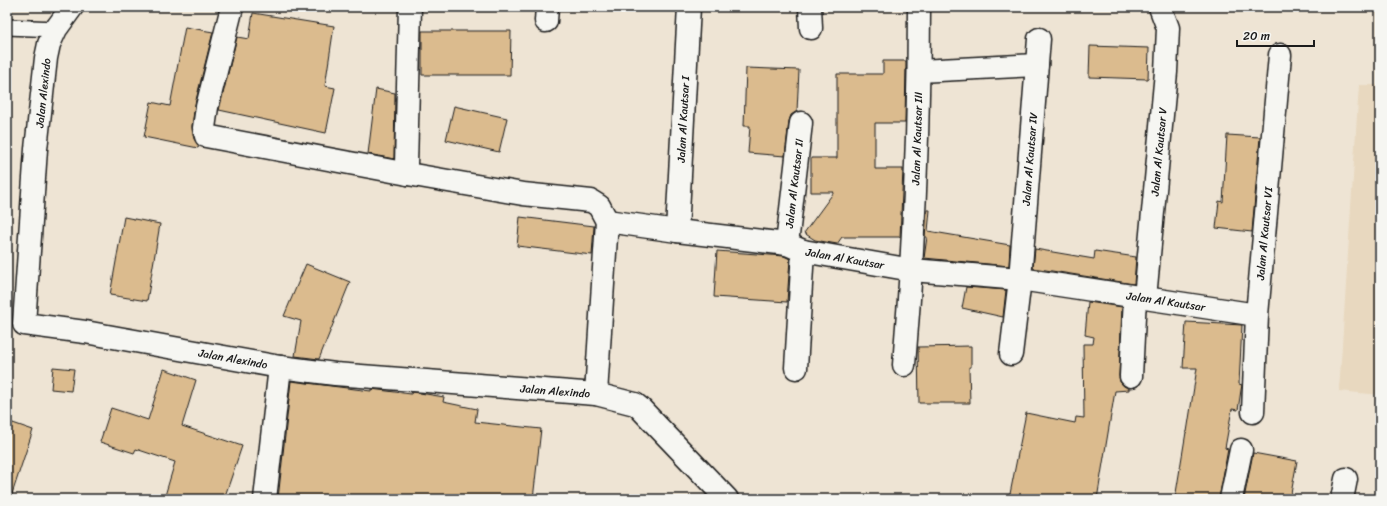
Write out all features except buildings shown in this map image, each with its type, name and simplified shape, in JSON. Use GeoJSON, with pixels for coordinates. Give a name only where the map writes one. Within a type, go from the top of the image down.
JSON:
{"type":"FeatureCollection","features":[{"type":"Feature","properties":{"kind":"street","name":"Jalan Alexindo"},"geometry":{"type":"LineString","coordinates":[[72,7],[56,29],[49,44],[46,58],[16,324],[85,332],[280,367],[335,374],[596,394],[635,404],[640,408],[727,499]]}},
{"type":"Feature","properties":{"kind":"street"},"geometry":{"type":"LineString","coordinates":[[232,7],[207,106],[204,128],[206,136],[523,194],[591,201],[599,206],[607,221],[596,394]]}},
{"type":"Feature","properties":{"kind":"street"},"geometry":{"type":"LineString","coordinates":[[408,174],[406,165],[410,7]]}},
{"type":"Feature","properties":{"kind":"street","name":"Jalan Al Kautsar I"},"geometry":{"type":"LineString","coordinates":[[677,231],[689,7]]}},
{"type":"Feature","properties":{"kind":"street","name":"Jalan Al Kautsar III"},"geometry":{"type":"LineString","coordinates":[[904,365],[912,270],[919,71],[919,7]]}},
{"type":"Feature","properties":{"kind":"street","name":"Jalan Al Kautsar V"},"geometry":{"type":"LineString","coordinates":[[1131,376],[1166,72],[1168,28],[1160,7]]}},
{"type":"Feature","properties":{"kind":"street","name":"Jalan Al Kautsar IV"},"geometry":{"type":"LineString","coordinates":[[1011,354],[1020,279],[1039,38]]}},
{"type":"Feature","properties":{"kind":"street","name":"Jalan Al Kautsar VI"},"geometry":{"type":"LineString","coordinates":[[1253,412],[1257,314],[1280,55]]}},
{"type":"Feature","properties":{"kind":"street"},"geometry":{"type":"LineString","coordinates":[[919,71],[1037,65]]}},
{"type":"Feature","properties":{"kind":"street","name":"Jalan Al Kautsar II"},"geometry":{"type":"LineString","coordinates":[[796,368],[795,247],[801,123]]}},
{"type":"Feature","properties":{"kind":"street","name":"Jalan Al Kautsar"},"geometry":{"type":"LineString","coordinates":[[607,221],[795,247],[912,270],[1020,279],[1257,314]]}},
{"type":"Feature","properties":{"kind":"street"},"geometry":{"type":"LineString","coordinates":[[265,499],[280,367]]}},
{"type":"Feature","properties":{"kind":"street"},"geometry":{"type":"LineString","coordinates":[[1232,499],[1241,450]]}},
{"type":"Feature","properties":{"kind":"lane"},"geometry":{"type":"LineString","coordinates":[[7,27],[56,29]]}},
{"type":"Feature","properties":{"kind":"shaded area"},"geometry":{"type":"Polygon","coordinates":[[[1359,85],[1380,85],[1380,395],[1339,391],[1359,85]]]}}]}
